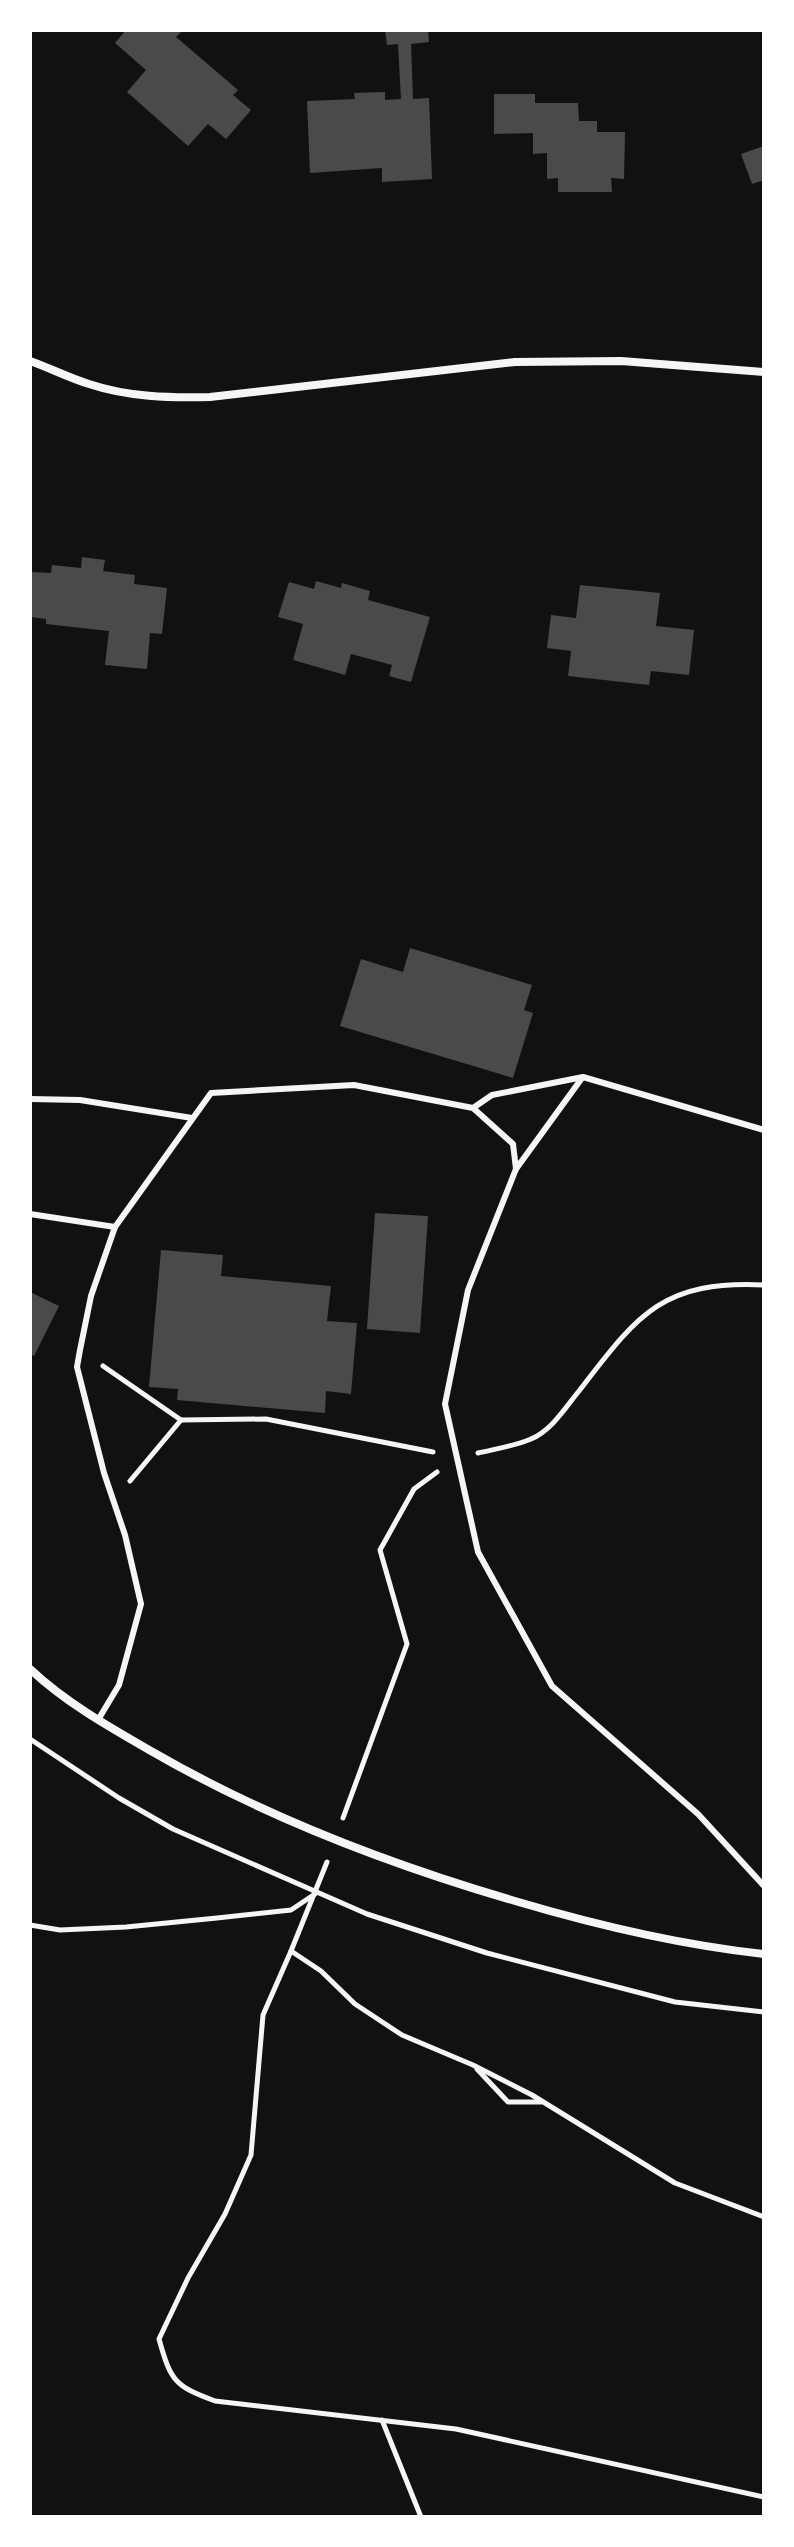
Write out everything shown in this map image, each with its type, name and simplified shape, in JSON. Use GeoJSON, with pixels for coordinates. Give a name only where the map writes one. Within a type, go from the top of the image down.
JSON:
{"type":"FeatureCollection","features":[{"type":"Feature","properties":{"kind":"street"},"geometry":{"type":"LineString","coordinates":[[30,361],[91,385],[135,395],[172,397],[210,397],[515,362],[621,361],[764,372]]}},
{"type":"Feature","properties":{"kind":"street"},"geometry":{"type":"LineString","coordinates":[[30,1669],[98,1720],[210,1785],[335,1840],[447,1881],[585,1922],[723,1950],[764,1954]]}},
{"type":"Feature","properties":{"kind":"lane"},"geometry":{"type":"LineString","coordinates":[[473,1108],[492,1095],[583,1077],[764,1130]]}},
{"type":"Feature","properties":{"kind":"lane"},"geometry":{"type":"LineString","coordinates":[[583,1077],[516,1169],[468,1290],[445,1404],[478,1552],[552,1686],[698,1814],[764,1886]]}},
{"type":"Feature","properties":{"kind":"lane"},"geometry":{"type":"LineString","coordinates":[[98,1720],[119,1685],[141,1604],[125,1535],[77,1367],[91,1296],[115,1227],[192,1118],[211,1093],[354,1085],[473,1108],[513,1144],[516,1169]]}},
{"type":"Feature","properties":{"kind":"lane"},"geometry":{"type":"LineString","coordinates":[[30,1099],[80,1100],[192,1118]]}},
{"type":"Feature","properties":{"kind":"lane"},"geometry":{"type":"LineString","coordinates":[[30,1214],[115,1227]]}},
{"type":"Feature","properties":{"kind":"path"},"geometry":{"type":"LineString","coordinates":[[80,1350],[181,1420],[266,1419],[457,1457],[504,1447],[533,1438],[544,1431],[554,1423],[637,1322],[664,1300],[699,1288],[764,1285]]}},
{"type":"Feature","properties":{"kind":"path"},"geometry":{"type":"LineString","coordinates":[[113,1501],[181,1420]]}},
{"type":"Feature","properties":{"kind":"path"},"geometry":{"type":"LineString","coordinates":[[347,1807],[407,1644],[380,1550],[414,1489],[457,1457]]}},
{"type":"Feature","properties":{"kind":"path"},"geometry":{"type":"LineString","coordinates":[[30,1739],[119,1798],[173,1829],[367,1914],[487,1953],[675,2002],[764,2012]]}},
{"type":"Feature","properties":{"kind":"path"},"geometry":{"type":"LineString","coordinates":[[326,1865],[263,2015],[251,2155],[225,2214],[188,2278],[159,2339],[166,2366],[181,2388],[215,2401],[456,2429],[764,2497]]}},
{"type":"Feature","properties":{"kind":"path"},"geometry":{"type":"LineString","coordinates":[[30,1925],[60,1930],[126,1927],[291,1910],[316,1893]]}},
{"type":"Feature","properties":{"kind":"path"},"geometry":{"type":"LineString","coordinates":[[291,1951],[321,1971],[355,2004],[402,2035],[473,2065],[542,2101],[675,2183],[764,2217]]}},
{"type":"Feature","properties":{"kind":"path"},"geometry":{"type":"LineString","coordinates":[[473,2065],[508,2102],[542,2101]]}},
{"type":"Feature","properties":{"kind":"path"},"geometry":{"type":"LineString","coordinates":[[381,2419],[421,2517]]}},
{"type":"Feature","properties":{"kind":"building"},"geometry":{"type":"Polygon","coordinates":[[[126,30],[183,30],[176,37],[238,90],[233,95],[251,110],[226,139],[208,124],[188,146],[127,92],[146,70],[115,43],[126,30]]]}},
{"type":"Feature","properties":{"kind":"building"},"geometry":{"type":"Polygon","coordinates":[[[385,30],[428,30],[429,42],[411,44],[413,99],[429,98],[432,179],[382,182],[382,168],[310,173],[307,101],[355,99],[354,93],[385,92],[385,100],[401,99],[398,44],[387,45],[385,30]]]}},
{"type":"Feature","properties":{"kind":"building"},"geometry":{"type":"Polygon","coordinates":[[[494,94],[535,94],[535,103],[578,103],[579,121],[597,121],[597,132],[625,132],[624,179],[611,178],[612,192],[558,192],[558,178],[547,179],[547,153],[533,154],[533,133],[494,134],[494,94]]]}},
{"type":"Feature","properties":{"kind":"building"},"geometry":{"type":"Polygon","coordinates":[[[764,146],[764,180],[752,184],[741,154],[764,146]]]}},
{"type":"Feature","properties":{"kind":"building"},"geometry":{"type":"Polygon","coordinates":[[[82,557],[105,560],[103,571],[135,575],[134,584],[167,588],[162,634],[150,633],[147,669],[105,665],[109,631],[46,624],[46,619],[30,617],[31,572],[51,573],[52,565],[81,568],[82,557]]]}},
{"type":"Feature","properties":{"kind":"building"},"geometry":{"type":"Polygon","coordinates":[[[316,581],[341,588],[342,583],[370,591],[368,600],[430,617],[411,682],[389,676],[392,665],[351,654],[345,675],[293,660],[303,624],[278,617],[289,582],[314,589],[316,581]]]}},
{"type":"Feature","properties":{"kind":"building"},"geometry":{"type":"Polygon","coordinates":[[[580,585],[660,593],[656,626],[694,630],[689,675],[651,671],[649,685],[568,676],[571,651],[547,648],[551,615],[576,618],[580,585]]]}},
{"type":"Feature","properties":{"kind":"building"},"geometry":{"type":"Polygon","coordinates":[[[410,948],[532,985],[524,1010],[533,1013],[513,1078],[340,1026],[361,959],[403,972],[410,948]]]}},
{"type":"Feature","properties":{"kind":"building"},"geometry":{"type":"Polygon","coordinates":[[[375,1213],[428,1216],[420,1333],[367,1329],[375,1213]]]}},
{"type":"Feature","properties":{"kind":"building"},"geometry":{"type":"Polygon","coordinates":[[[161,1250],[223,1255],[221,1276],[331,1286],[327,1321],[357,1323],[351,1394],[326,1391],[325,1413],[177,1400],[178,1389],[149,1387],[161,1250]]]}},
{"type":"Feature","properties":{"kind":"building"},"geometry":{"type":"Polygon","coordinates":[[[30,1292],[59,1306],[34,1356],[30,1354],[30,1292]]]}}]}
